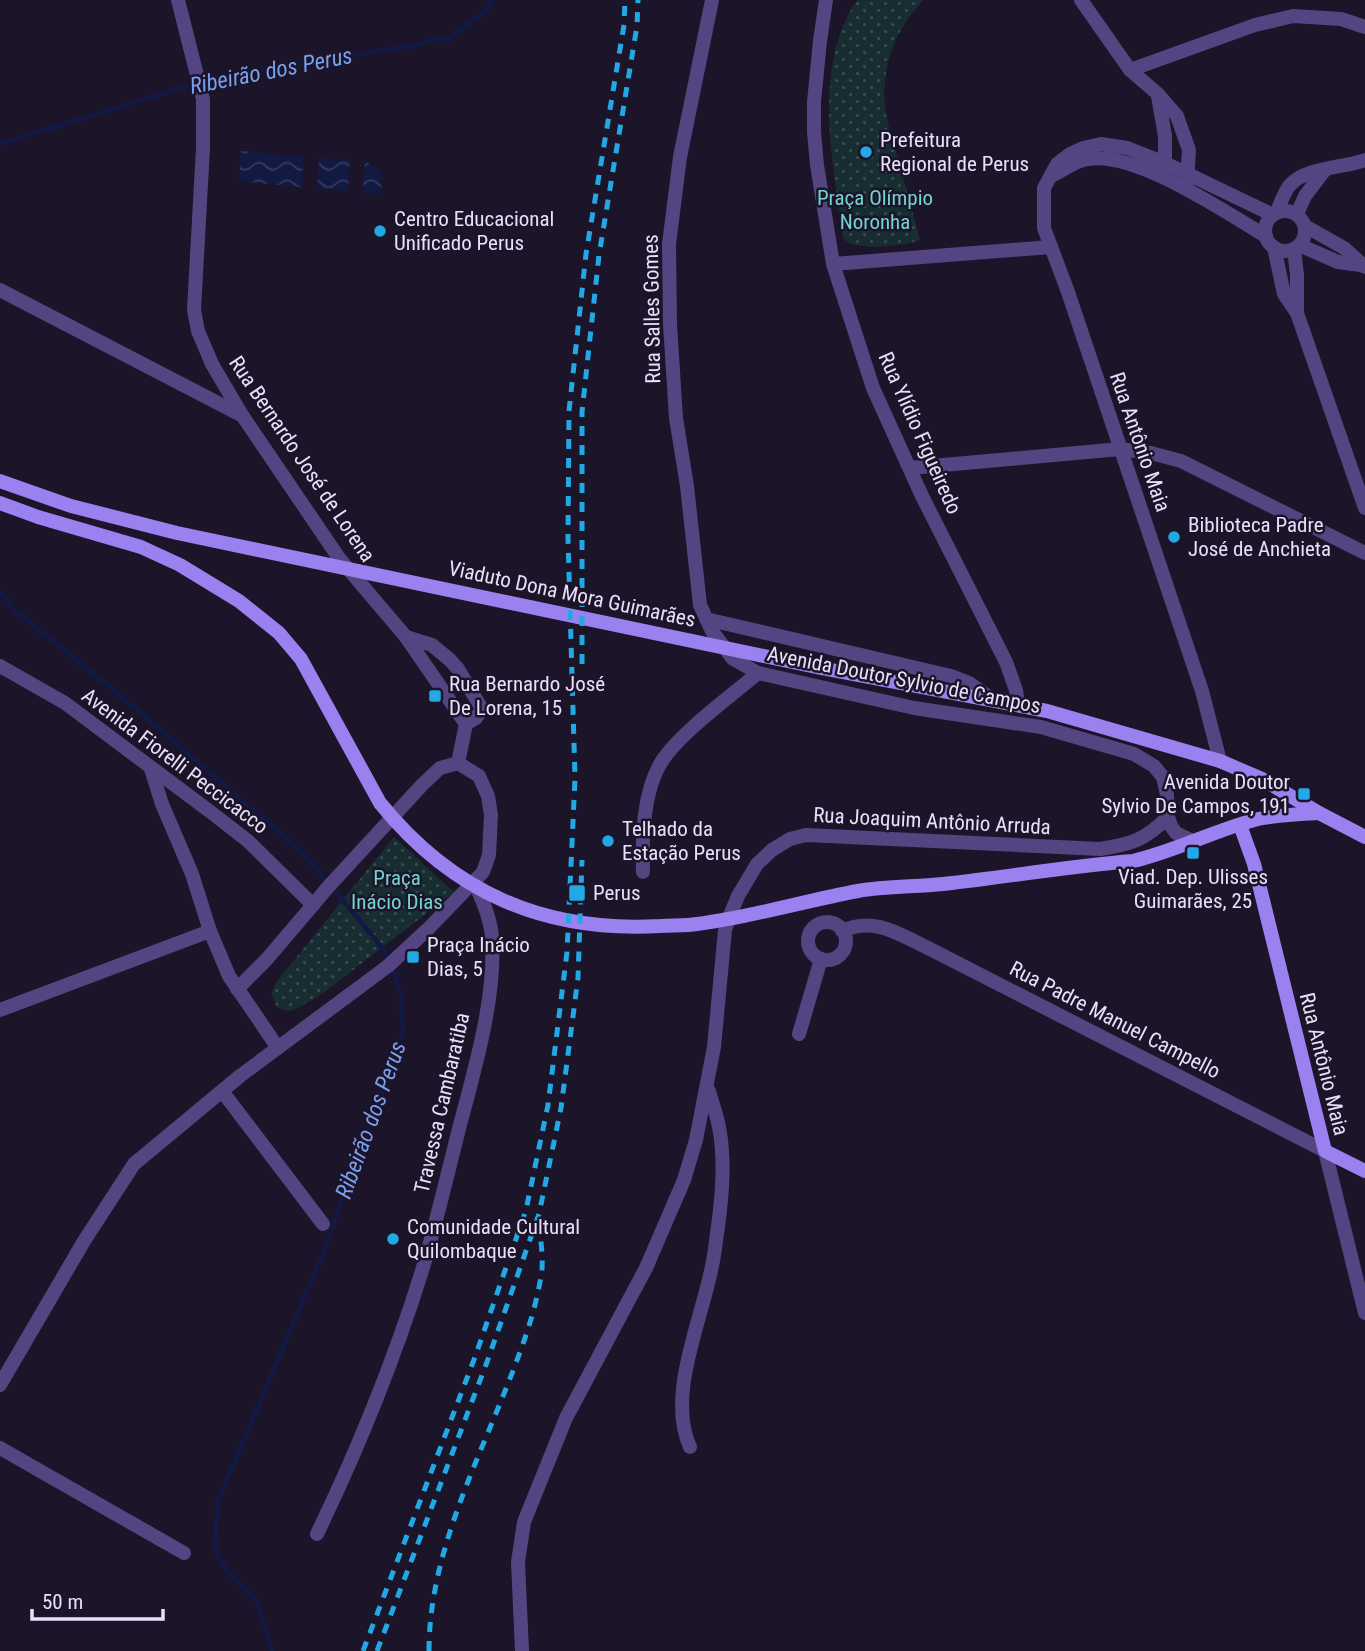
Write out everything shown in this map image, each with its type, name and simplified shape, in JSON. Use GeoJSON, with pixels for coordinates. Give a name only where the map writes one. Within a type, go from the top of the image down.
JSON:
{"type":"FeatureCollection","features":[{"type":"Feature","properties":{"kind":"main road","name":"Viaduto Dona Mora Guimarães"},"geometry":{"type":"LineString","coordinates":[[0,481],[71,506],[151,526],[821,668],[989,699]]}},
{"type":"Feature","properties":{"kind":"main road"},"geometry":{"type":"LineString","coordinates":[[0,503],[141,547],[180,565],[239,601],[279,633],[301,659],[380,803],[427,853],[485,892],[561,921],[620,928],[695,925],[861,890],[944,884],[1128,862],[1164,854],[1193,841],[1257,820],[1288,814],[1319,813]]}},
{"type":"Feature","properties":{"kind":"main road","name":"Avenida Doutor Sylvio de Campos"},"geometry":{"type":"LineString","coordinates":[[989,699],[1018,704],[1220,761],[1262,779],[1365,837]]}},
{"type":"Feature","properties":{"kind":"main road","name":"Rua Antônio Maia"},"geometry":{"type":"LineString","coordinates":[[1241,825],[1254,864],[1325,1151]]}},
{"type":"Feature","properties":{"kind":"main road","name":"Rua Padre Manuel Campello"},"geometry":{"type":"LineString","coordinates":[[1325,1151],[1365,1171]]}},
{"type":"Feature","properties":{"kind":"street","name":"Rua Salles Gomes"},"geometry":{"type":"LineString","coordinates":[[706,619],[698,596],[687,486],[676,418],[670,324],[669,244],[680,157],[712,0]]}},
{"type":"Feature","properties":{"kind":"street","name":"Rua Ylídio Figueiredo"},"geometry":{"type":"LineString","coordinates":[[826,0],[819,53],[814,132],[833,264],[873,387],[922,496],[1006,662],[1018,704]]}},
{"type":"Feature","properties":{"kind":"street"},"geometry":{"type":"LineString","coordinates":[[1081,0],[1130,70],[1158,94],[1177,116],[1189,150],[1187,183]]}},
{"type":"Feature","properties":{"kind":"street","name":"Rua Bernardo José de Lorena"},"geometry":{"type":"LineString","coordinates":[[181,2],[203,99],[194,310],[198,331],[212,364],[242,415],[348,569],[354,572],[406,637]]}},
{"type":"Feature","properties":{"kind":"street"},"geometry":{"type":"LineString","coordinates":[[1130,70],[1255,25],[1293,16],[1340,19],[1365,27]]}},
{"type":"Feature","properties":{"kind":"street"},"geometry":{"type":"LineString","coordinates":[[1158,94],[1165,136],[1164,179]]}},
{"type":"Feature","properties":{"kind":"street"},"geometry":{"type":"LineString","coordinates":[[1048,176],[1056,164],[1083,148],[1101,144],[1127,148],[1165,163],[1187,183],[1280,250],[1297,247],[1338,262],[1363,266]]}},
{"type":"Feature","properties":{"kind":"street"},"geometry":{"type":"LineString","coordinates":[[1048,176],[1087,159],[1119,161],[1164,179],[1187,183],[1275,213],[1290,211],[1344,248],[1363,266]]}},
{"type":"Feature","properties":{"kind":"street"},"geometry":{"type":"LineString","coordinates":[[1365,160],[1313,171],[1297,180],[1267,222],[1284,294],[1297,313],[1365,508]]}},
{"type":"Feature","properties":{"kind":"street"},"geometry":{"type":"LineString","coordinates":[[1297,313],[1297,247],[1305,233],[1301,220],[1305,196],[1324,170]]}},
{"type":"Feature","properties":{"kind":"street","name":"Rua Antônio Maia"},"geometry":{"type":"LineString","coordinates":[[1048,176],[1044,188],[1044,228],[1202,691],[1220,761]]}},
{"type":"Feature","properties":{"kind":"street"},"geometry":{"type":"LineString","coordinates":[[833,264],[1051,247]]}},
{"type":"Feature","properties":{"kind":"street"},"geometry":{"type":"LineString","coordinates":[[0,290],[242,415]]}},
{"type":"Feature","properties":{"kind":"street"},"geometry":{"type":"LineString","coordinates":[[910,468],[1120,449],[1152,453],[1181,461],[1365,553]]}},
{"type":"Feature","properties":{"kind":"street","name":"Avenida Doutor Sylvio de Campos"},"geometry":{"type":"LineString","coordinates":[[706,619],[719,643],[733,659],[758,673],[914,708],[1041,727],[1134,754],[1154,766],[1163,777],[1168,817]]}},
{"type":"Feature","properties":{"kind":"street","name":"Avenida Doutor Sylvio de Campos"},"geometry":{"type":"LineString","coordinates":[[706,619],[951,676],[969,683],[989,699]]}},
{"type":"Feature","properties":{"kind":"street"},"geometry":{"type":"LineString","coordinates":[[406,637],[432,645],[458,669],[482,709],[476,718],[466,724]]}},
{"type":"Feature","properties":{"kind":"street"},"geometry":{"type":"LineString","coordinates":[[406,637],[466,724],[458,763]]}},
{"type":"Feature","properties":{"kind":"street","name":"Avenida Fiorelli Peccicacco"},"geometry":{"type":"LineString","coordinates":[[0,666],[65,703],[248,841],[316,903]]}},
{"type":"Feature","properties":{"kind":"street"},"geometry":{"type":"LineString","coordinates":[[643,872],[646,814],[652,786],[662,761],[675,745],[758,673]]}},
{"type":"Feature","properties":{"kind":"street"},"geometry":{"type":"LineString","coordinates":[[0,1385],[124,1175],[134,1164],[222,1091],[365,983],[428,929],[475,883],[488,861],[491,815],[484,783],[479,776],[458,763],[440,768],[237,989]]}},
{"type":"Feature","properties":{"kind":"street"},"geometry":{"type":"LineString","coordinates":[[151,769],[162,804],[192,874],[210,931],[237,989],[278,1048]]}},
{"type":"Feature","properties":{"kind":"street"},"geometry":{"type":"LineString","coordinates":[[1168,817],[1176,832],[1193,841]]}},
{"type":"Feature","properties":{"kind":"street","name":"Rua Joaquim Antônio Arruda"},"geometry":{"type":"LineString","coordinates":[[522,1651],[517,1562],[524,1522],[566,1418],[646,1268],[684,1180],[696,1140],[707,1086],[719,1009],[725,930],[738,896],[757,864],[772,850],[790,839],[806,835],[1100,849],[1130,844],[1144,838],[1168,817]]}},
{"type":"Feature","properties":{"kind":"street","name":"Travessa Cambaratiba"},"geometry":{"type":"LineString","coordinates":[[317,1534],[370,1418],[395,1352],[422,1271],[477,1059],[491,980],[492,937],[485,907],[475,883]]}},
{"type":"Feature","properties":{"kind":"street"},"geometry":{"type":"LineString","coordinates":[[832,923],[842,931],[845,937],[844,949],[834,958],[821,959],[808,946],[810,933],[819,924],[832,923]]}},
{"type":"Feature","properties":{"kind":"street","name":"Rua Padre Manuel Campello"},"geometry":{"type":"LineString","coordinates":[[842,931],[856,925],[882,926],[1325,1151]]}},
{"type":"Feature","properties":{"kind":"street"},"geometry":{"type":"LineString","coordinates":[[0,1010],[210,931]]}},
{"type":"Feature","properties":{"kind":"street"},"geometry":{"type":"LineString","coordinates":[[799,1034],[821,959]]}},
{"type":"Feature","properties":{"kind":"street"},"geometry":{"type":"LineString","coordinates":[[690,1447],[681,1415],[682,1390],[714,1256],[723,1176],[719,1128],[707,1086]]}},
{"type":"Feature","properties":{"kind":"street"},"geometry":{"type":"LineString","coordinates":[[222,1091],[323,1224]]}},
{"type":"Feature","properties":{"kind":"street","name":"Rua Antônio Maia"},"geometry":{"type":"LineString","coordinates":[[1325,1151],[1365,1313]]}},
{"type":"Feature","properties":{"kind":"street"},"geometry":{"type":"LineString","coordinates":[[0,1448],[184,1553]]}},
{"type":"Feature","properties":{"kind":"green space","name":"Praça Olímpio Noronha"},"geometry":{"type":"Polygon","coordinates":[[[857,0],[924,0],[904,24],[897,38],[891,52],[885,83],[887,120],[920,240],[892,246],[857,245],[843,238],[831,148],[830,85],[834,54],[843,26],[857,0]]]}},
{"type":"Feature","properties":{"kind":"green space","name":"Praça Inácio Dias"},"geometry":{"type":"Polygon","coordinates":[[[394,837],[454,892],[322,994],[294,1010],[287,1011],[277,1007],[271,994],[277,981],[394,837]]]}},
{"type":"Feature","properties":{"kind":"water"},"geometry":{"type":"Polygon","coordinates":[[[241,151],[304,157],[301,187],[239,181],[241,151]]]}},
{"type":"Feature","properties":{"kind":"water"},"geometry":{"type":"Polygon","coordinates":[[[319,158],[350,160],[348,191],[317,188],[319,158]]]}},
{"type":"Feature","properties":{"kind":"water"},"geometry":{"type":"Polygon","coordinates":[[[365,161],[382,172],[381,194],[362,193],[365,161]]]}},
{"type":"Feature","properties":{"kind":"waterway","name":"Ribeirão dos Perus"},"geometry":{"type":"LineString","coordinates":[[0,144],[219,76],[411,46],[438,38],[449,39],[485,11],[493,0]]}},
{"type":"Feature","properties":{"kind":"waterway","name":"Ribeirão dos Perus"},"geometry":{"type":"LineString","coordinates":[[0,593],[16,611],[128,702],[303,853],[376,940],[387,956],[401,993],[403,1031],[324,1251],[218,1501],[215,1539],[219,1560],[257,1603],[272,1651]]}},
{"type":"Feature","properties":{"kind":"railway"},"geometry":{"type":"LineString","coordinates":[[363,1651],[475,1357],[526,1210],[548,1105],[567,952],[575,778],[568,539],[569,411],[586,254],[624,25],[625,0]]}},
{"type":"Feature","properties":{"kind":"railway"},"geometry":{"type":"LineString","coordinates":[[582,664],[582,412],[599,255],[637,26],[638,0]]}},
{"type":"Feature","properties":{"kind":"railway"},"geometry":{"type":"LineString","coordinates":[[377,1651],[487,1362],[539,1214],[561,1108],[578,978],[582,860]]}},
{"type":"Feature","properties":{"kind":"railway"},"geometry":{"type":"LineString","coordinates":[[429,1651],[431,1616],[445,1547],[519,1354],[537,1298],[542,1263],[539,1221]]}},
{"type":"Feature","properties":{"kind":"place","name":"Prefeitura Regional de Perus"},"geometry":{"type":"Point","coordinates":[866,152]}},
{"type":"Feature","properties":{"kind":"place","name":"Centro Educacional Unificado Perus"},"geometry":{"type":"Point","coordinates":[380,231]}},
{"type":"Feature","properties":{"kind":"place","name":"Biblioteca Padre José de Anchieta"},"geometry":{"type":"Point","coordinates":[1174,537]}},
{"type":"Feature","properties":{"kind":"place","name":"Rua Bernardo José De Lorena, 15"},"geometry":{"type":"Point","coordinates":[435,696]}},
{"type":"Feature","properties":{"kind":"place","name":"Avenida Doutor Sylvio De Campos, 191"},"geometry":{"type":"Point","coordinates":[1304,794]}},
{"type":"Feature","properties":{"kind":"place","name":"Telhado da Estação Perus"},"geometry":{"type":"Point","coordinates":[608,841]}},
{"type":"Feature","properties":{"kind":"place","name":"Viad. Dep. Ulisses Guimarães, 25"},"geometry":{"type":"Point","coordinates":[1193,853]}},
{"type":"Feature","properties":{"kind":"place","name":"Perus"},"geometry":{"type":"Point","coordinates":[577,893]}},
{"type":"Feature","properties":{"kind":"place","name":"Praça Inácio Dias, 5"},"geometry":{"type":"Point","coordinates":[413,957]}},
{"type":"Feature","properties":{"kind":"place","name":"Comunidade Cultural Quilombaque"},"geometry":{"type":"Point","coordinates":[393,1239]}}]}
